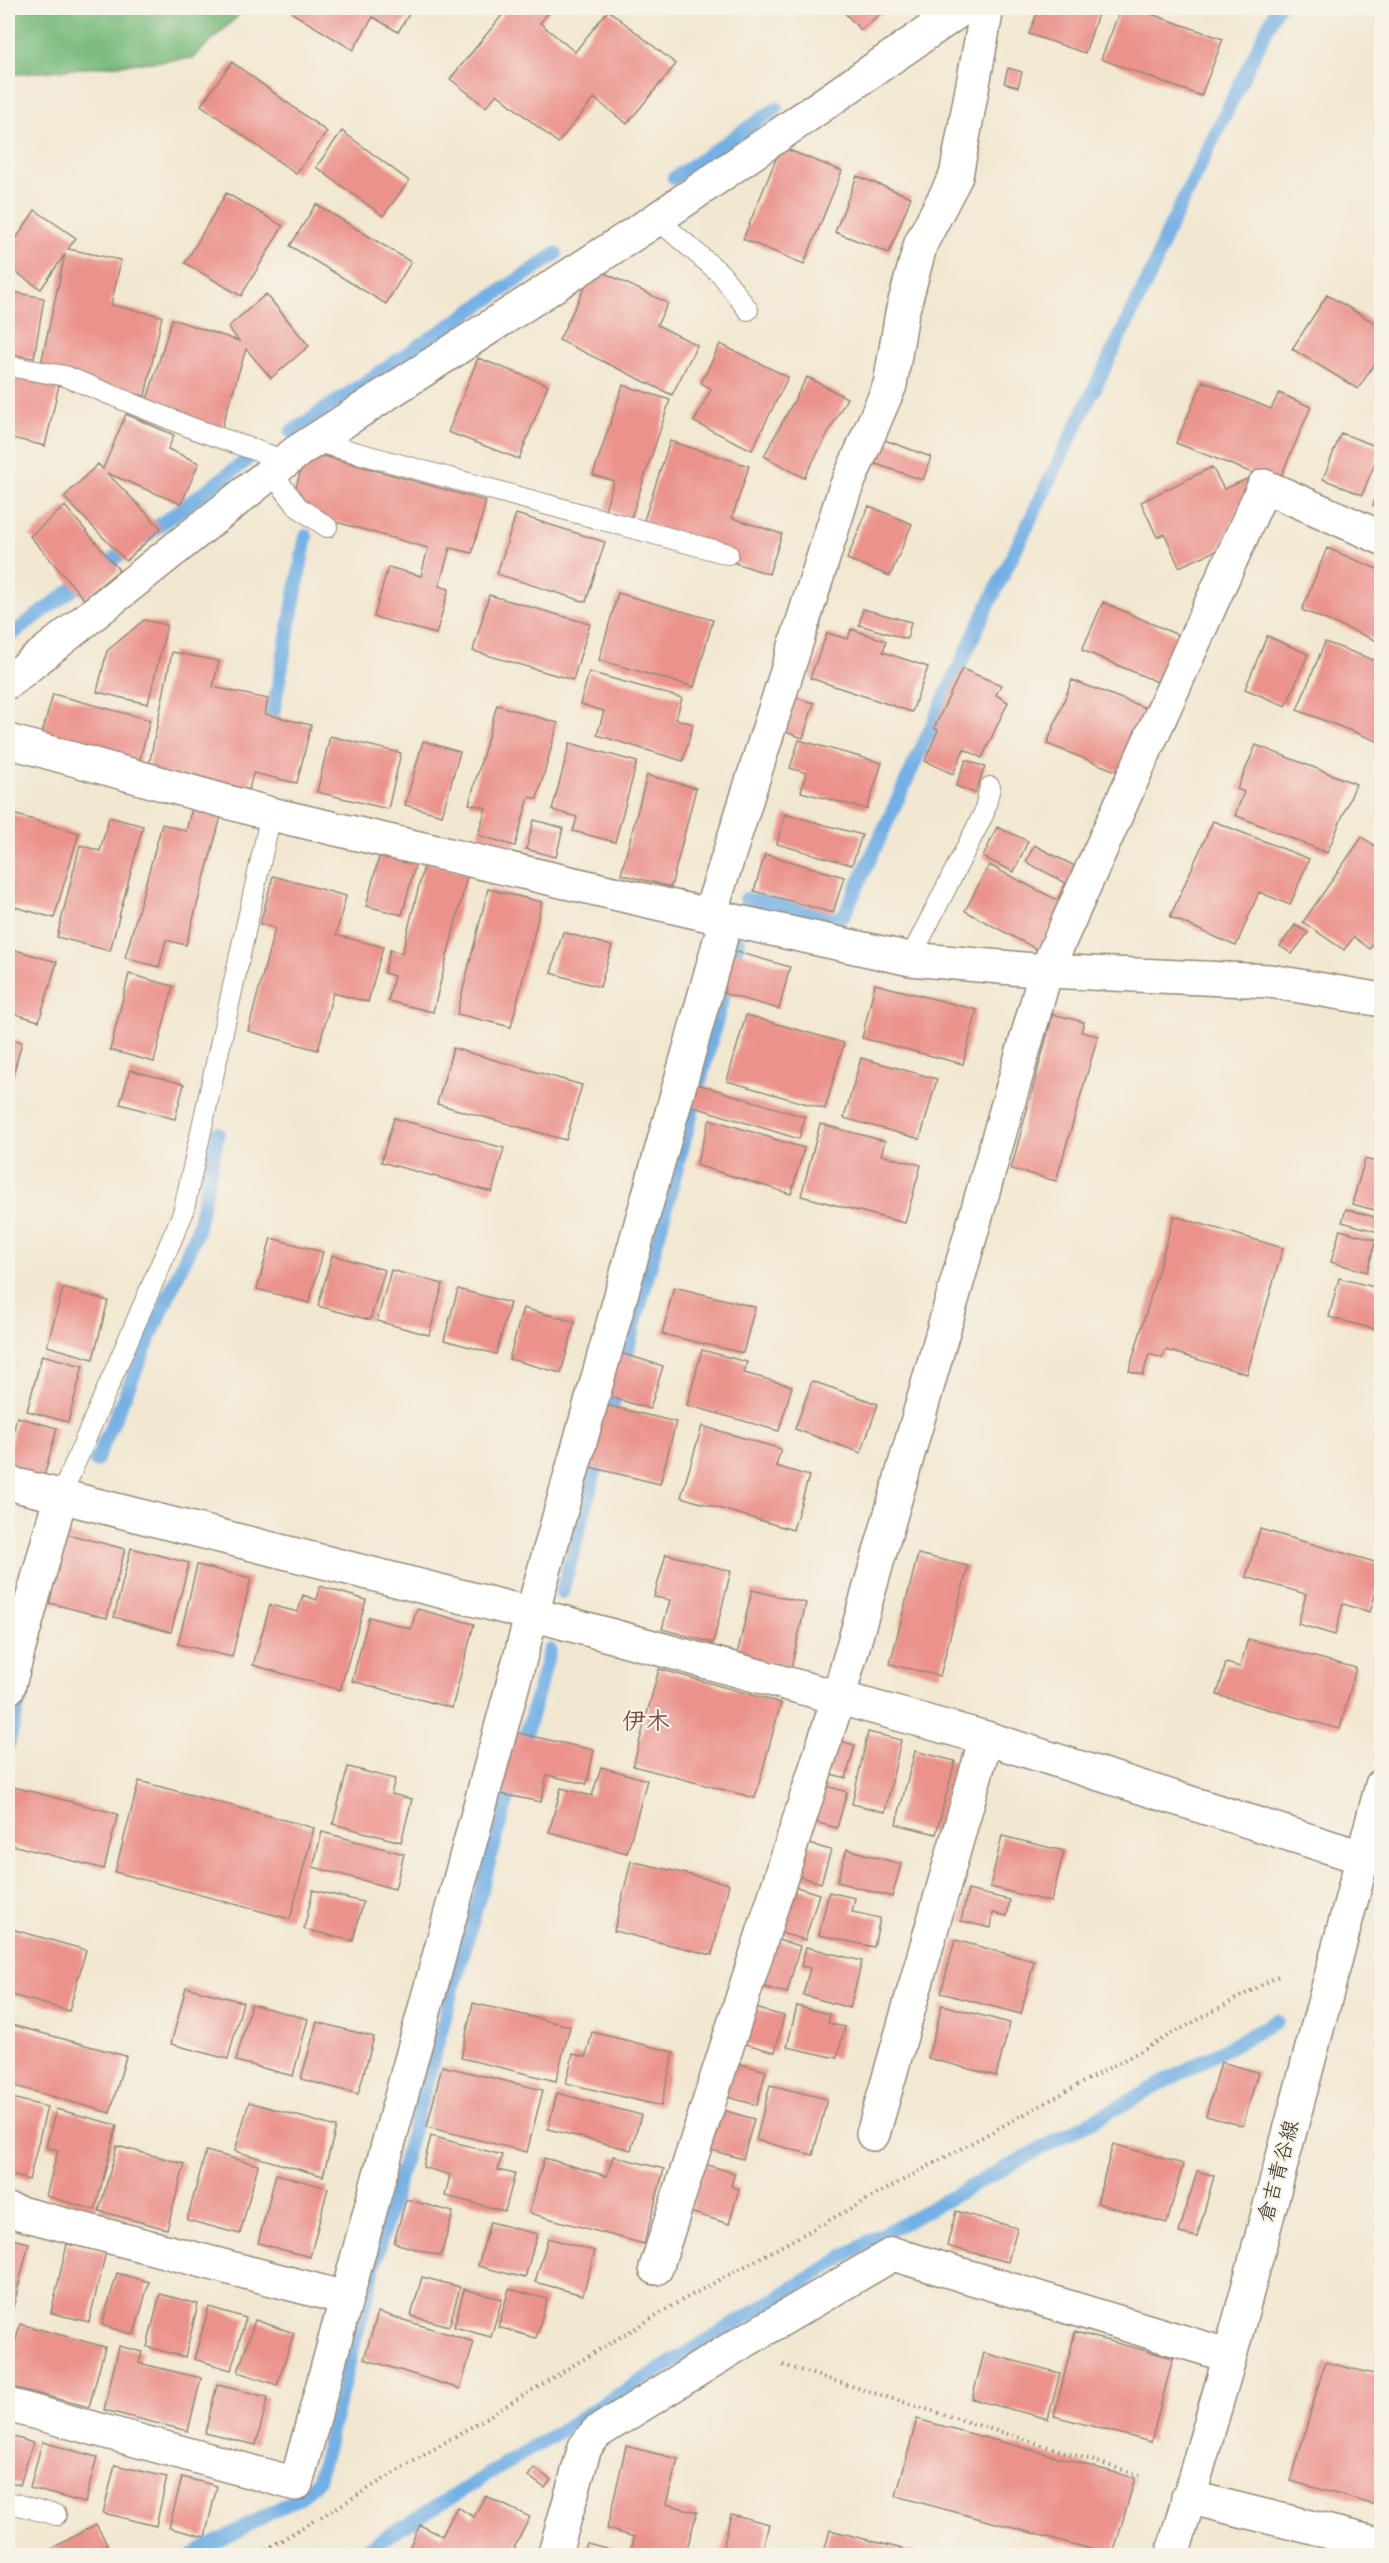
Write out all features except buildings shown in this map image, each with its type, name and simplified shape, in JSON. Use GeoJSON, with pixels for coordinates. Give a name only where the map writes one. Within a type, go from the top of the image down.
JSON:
{"type":"FeatureCollection","features":[{"type":"Feature","properties":{"kind":"street"},"geometry":{"type":"LineString","coordinates":[[8,682],[278,466],[657,219],[963,8]]}},
{"type":"Feature","properties":{"kind":"street"},"geometry":{"type":"LineString","coordinates":[[8,2405],[296,2484],[718,916],[844,492],[890,385],[902,313],[921,243],[956,176],[987,8]]}},
{"type":"Feature","properties":{"kind":"street"},"geometry":{"type":"LineString","coordinates":[[656,2268],[838,1700],[1046,971],[1264,486],[1382,538]]}},
{"type":"Feature","properties":{"kind":"street"},"geometry":{"type":"LineString","coordinates":[[8,741],[272,814],[910,959],[1046,971],[1270,981],[1382,1000]]}},
{"type":"Feature","properties":{"kind":"street"},"geometry":{"type":"LineString","coordinates":[[8,1483],[532,1614],[838,1700],[986,1738],[1361,1857]]}},
{"type":"Feature","properties":{"kind":"street"},"geometry":{"type":"LineString","coordinates":[[8,1688],[60,1497]]}},
{"type":"Feature","properties":{"kind":"street"},"geometry":{"type":"LineString","coordinates":[[873,2134],[986,1738]]}},
{"type":"Feature","properties":{"kind":"street","name":"倉吉青谷線"},"geometry":{"type":"LineString","coordinates":[[1172,2556],[1230,2356],[1382,1785]]}},
{"type":"Feature","properties":{"kind":"street"},"geometry":{"type":"LineString","coordinates":[[8,2210],[345,2298]]}},
{"type":"Feature","properties":{"kind":"street"},"geometry":{"type":"LineString","coordinates":[[554,2556],[585,2447],[596,2433],[731,2349],[893,2254],[1230,2356]]}},
{"type":"Feature","properties":{"kind":"street"},"geometry":{"type":"LineString","coordinates":[[1188,2497],[1382,2545]]}},
{"type":"Feature","properties":{"kind":"lane"},"geometry":{"type":"LineString","coordinates":[[657,219],[721,274],[748,310]]}},
{"type":"Feature","properties":{"kind":"lane"},"geometry":{"type":"LineString","coordinates":[[8,366],[65,376],[278,466],[298,507],[327,527]]}},
{"type":"Feature","properties":{"kind":"lane"},"geometry":{"type":"LineString","coordinates":[[314,441],[728,554]]}},
{"type":"Feature","properties":{"kind":"lane"},"geometry":{"type":"LineString","coordinates":[[910,959],[984,813],[990,787]]}},
{"type":"Feature","properties":{"kind":"lane"},"geometry":{"type":"LineString","coordinates":[[60,1497],[183,1213],[272,814]]}},
{"type":"Feature","properties":{"kind":"lane"},"geometry":{"type":"LineString","coordinates":[[8,2502],[56,2515]]}},
{"type":"Feature","properties":{"kind":"path"},"geometry":{"type":"LineString","coordinates":[[256,2556],[677,2303],[1282,1974]]}},
{"type":"Feature","properties":{"kind":"path"},"geometry":{"type":"LineString","coordinates":[[731,2349],[1143,2476]]}},
{"type":"Feature","properties":{"kind":"green space"},"geometry":{"type":"Polygon","coordinates":[[[8,8],[246,8],[193,58],[8,75],[8,8]]]}},
{"type":"Feature","properties":{"kind":"waterway"},"geometry":{"type":"LineString","coordinates":[[746,899],[835,919],[844,915],[982,618],[1154,267],[1164,239],[1277,8]]}},
{"type":"Feature","properties":{"kind":"waterway"},"geometry":{"type":"LineString","coordinates":[[674,178],[777,108]]}},
{"type":"Feature","properties":{"kind":"waterway"},"geometry":{"type":"LineString","coordinates":[[291,432],[556,254]]}},
{"type":"Feature","properties":{"kind":"waterway"},"geometry":{"type":"LineString","coordinates":[[8,637],[246,461]]}},
{"type":"Feature","properties":{"kind":"waterway"},"geometry":{"type":"LineString","coordinates":[[269,734],[306,536]]}},
{"type":"Feature","properties":{"kind":"waterway"},"geometry":{"type":"LineString","coordinates":[[608,1423],[738,941]]}},
{"type":"Feature","properties":{"kind":"waterway"},"geometry":{"type":"LineString","coordinates":[[96,1461],[197,1231],[218,1133]]}},
{"type":"Feature","properties":{"kind":"waterway"},"geometry":{"type":"LineString","coordinates":[[562,1592],[600,1453]]}},
{"type":"Feature","properties":{"kind":"waterway"},"geometry":{"type":"LineString","coordinates":[[521,1751],[550,1650]]}},
{"type":"Feature","properties":{"kind":"waterway"},"geometry":{"type":"LineString","coordinates":[[8,1745],[24,1683]]}},
{"type":"Feature","properties":{"kind":"waterway"},"geometry":{"type":"LineString","coordinates":[[191,2556],[302,2496],[318,2480],[382,2238],[513,1779]]}},
{"type":"Feature","properties":{"kind":"waterway"},"geometry":{"type":"LineString","coordinates":[[355,2556],[870,2241],[1277,2021]]}},
{"type":"Feature","properties":{"kind":"district","name":"伊木"},"geometry":{"type":"Point","coordinates":[646,1721]}}]}
